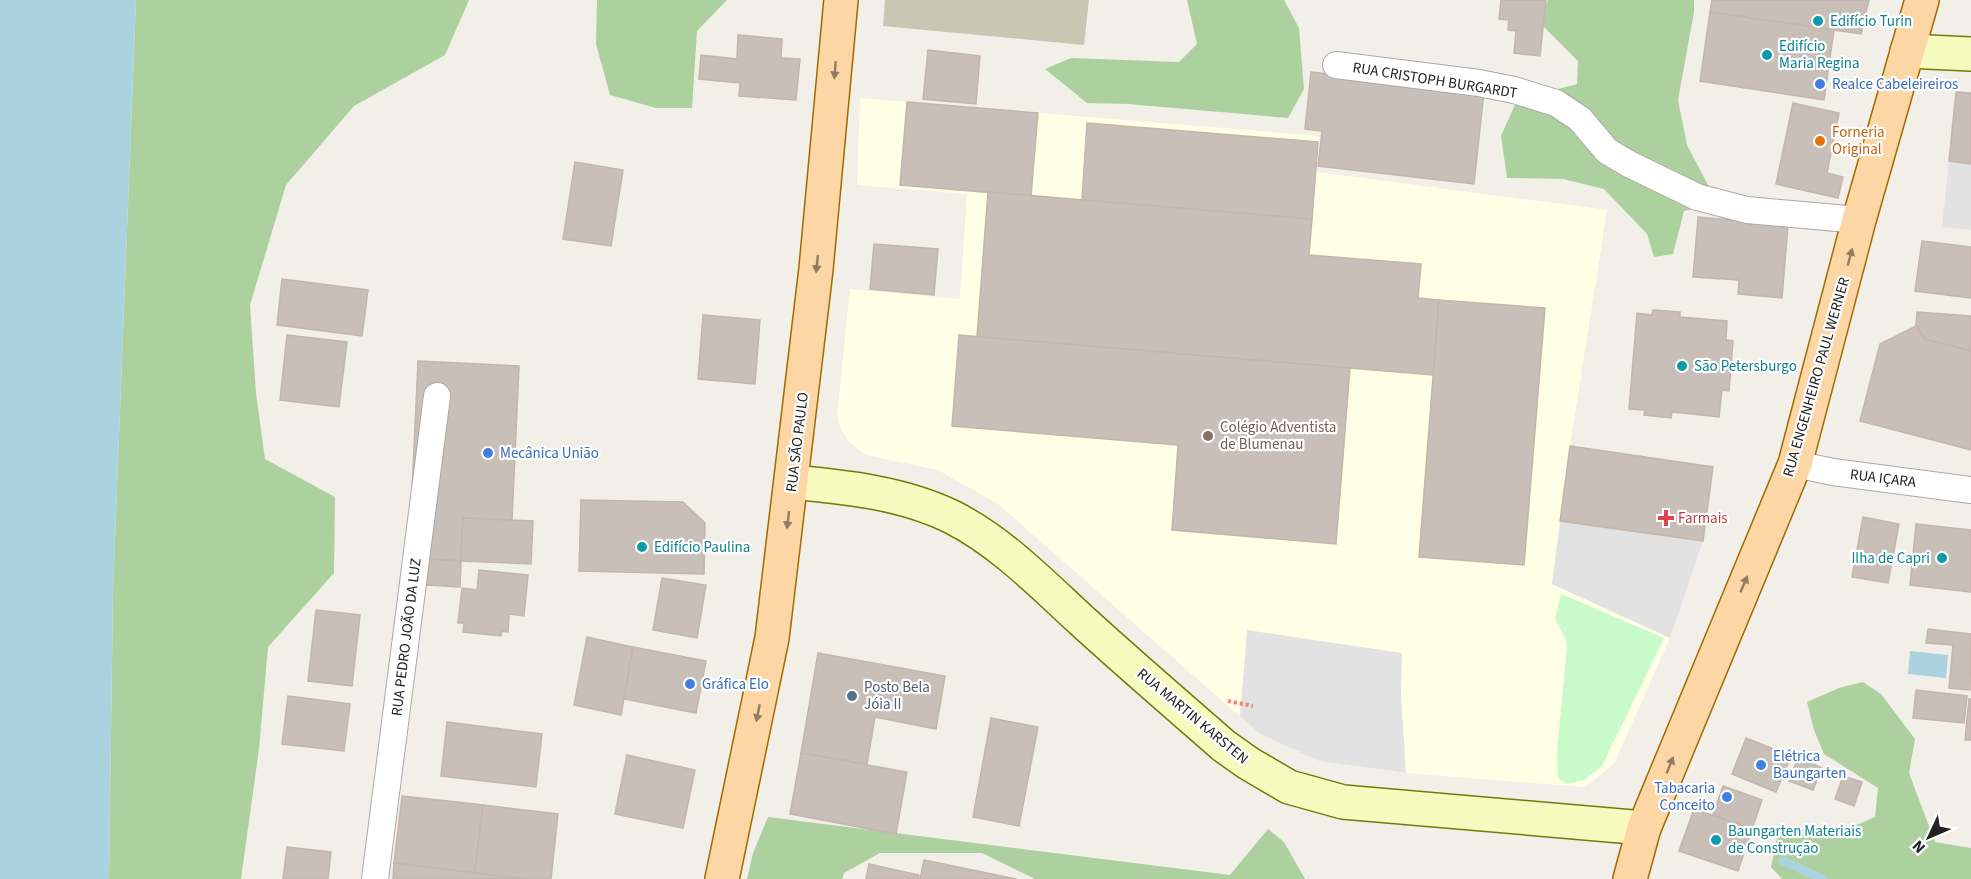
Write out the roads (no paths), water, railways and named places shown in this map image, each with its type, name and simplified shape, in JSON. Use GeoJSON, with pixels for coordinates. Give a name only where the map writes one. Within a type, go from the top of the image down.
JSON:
{"type":"FeatureCollection","features":[{"type":"Feature","properties":{"kind":"main road","name":"RUA SÃO PAULO"},"geometry":{"type":"LineString","coordinates":[[722,879],[772,638],[816,269],[841,0]]}},
{"type":"Feature","properties":{"kind":"main road","name":"RUA ENGENHEIRO PAUL WERNER"},"geometry":{"type":"LineString","coordinates":[[1630,879],[1644,828],[1795,464],[1859,220],[1922,0]]}},
{"type":"Feature","properties":{"kind":"street"},"geometry":{"type":"LineString","coordinates":[[1907,51],[1971,54]]}},
{"type":"Feature","properties":{"kind":"street","name":"RUA CRISTOPH BURGARDT"},"geometry":{"type":"LineString","coordinates":[[1336,64],[1479,83],[1514,90],[1556,103],[1580,119],[1607,151],[1697,197],[1747,210],[1859,220]]}},
{"type":"Feature","properties":{"kind":"street","name":"RUA PEDRO JOÃO DA LUZ"},"geometry":{"type":"LineString","coordinates":[[375,879],[437,396]]}},
{"type":"Feature","properties":{"kind":"street","name":"RUA IÇARA"},"geometry":{"type":"LineString","coordinates":[[1795,464],[1833,472],[1971,490]]}},
{"type":"Feature","properties":{"kind":"street","name":"RUA MARTIN KARSTEN"},"geometry":{"type":"LineString","coordinates":[[792,482],[880,494],[912,502],[952,517],[991,541],[1035,578],[1224,746],[1289,787],[1343,802],[1644,828]]}},
{"type":"Feature","properties":{"kind":"water"},"geometry":{"type":"Polygon","coordinates":[[[0,0],[136,0],[113,590],[109,879],[0,879],[0,0]]]}},
{"type":"Feature","properties":{"kind":"water"},"geometry":{"type":"Polygon","coordinates":[[[1910,651],[1948,655],[1946,678],[1908,674],[1910,651]]]}},
{"type":"Feature","properties":{"kind":"waterway"},"geometry":{"type":"LineString","coordinates":[[1783,861],[1823,879]]}},
{"type":"Feature","properties":{"kind":"place","name":"Edifício Turin"},"geometry":{"type":"Point","coordinates":[1818,21]}},
{"type":"Feature","properties":{"kind":"place","name":"Edifício Maria Regina"},"geometry":{"type":"Point","coordinates":[1767,55]}},
{"type":"Feature","properties":{"kind":"place","name":"Realce Cabeleireiros"},"geometry":{"type":"Point","coordinates":[1820,84]}},
{"type":"Feature","properties":{"kind":"place","name":"Forneria Original"},"geometry":{"type":"Point","coordinates":[1820,141]}},
{"type":"Feature","properties":{"kind":"place","name":"São Petersburgo"},"geometry":{"type":"Point","coordinates":[1682,366]}},
{"type":"Feature","properties":{"kind":"place","name":"Colégio Adventista de Blumenau"},"geometry":{"type":"Point","coordinates":[1208,436]}},
{"type":"Feature","properties":{"kind":"place","name":"Mecânica União"},"geometry":{"type":"Point","coordinates":[488,453]}},
{"type":"Feature","properties":{"kind":"place","name":"Farmais"},"geometry":{"type":"Point","coordinates":[1666,518]}},
{"type":"Feature","properties":{"kind":"place","name":"Edifício Paulina"},"geometry":{"type":"Point","coordinates":[642,547]}},
{"type":"Feature","properties":{"kind":"place","name":"Ilha de Capri"},"geometry":{"type":"Point","coordinates":[1942,558]}},
{"type":"Feature","properties":{"kind":"place","name":"Gráfica Elo"},"geometry":{"type":"Point","coordinates":[690,684]}},
{"type":"Feature","properties":{"kind":"place","name":"Posto Bela Jóia II"},"geometry":{"type":"Point","coordinates":[852,696]}},
{"type":"Feature","properties":{"kind":"place","name":"Elétrica Baungarten"},"geometry":{"type":"Point","coordinates":[1761,765]}},
{"type":"Feature","properties":{"kind":"place","name":"Tabacaria Conceito"},"geometry":{"type":"Point","coordinates":[1727,797]}},
{"type":"Feature","properties":{"kind":"place","name":"Baungarten Materiais de Construção"},"geometry":{"type":"Point","coordinates":[1716,840]}}]}
